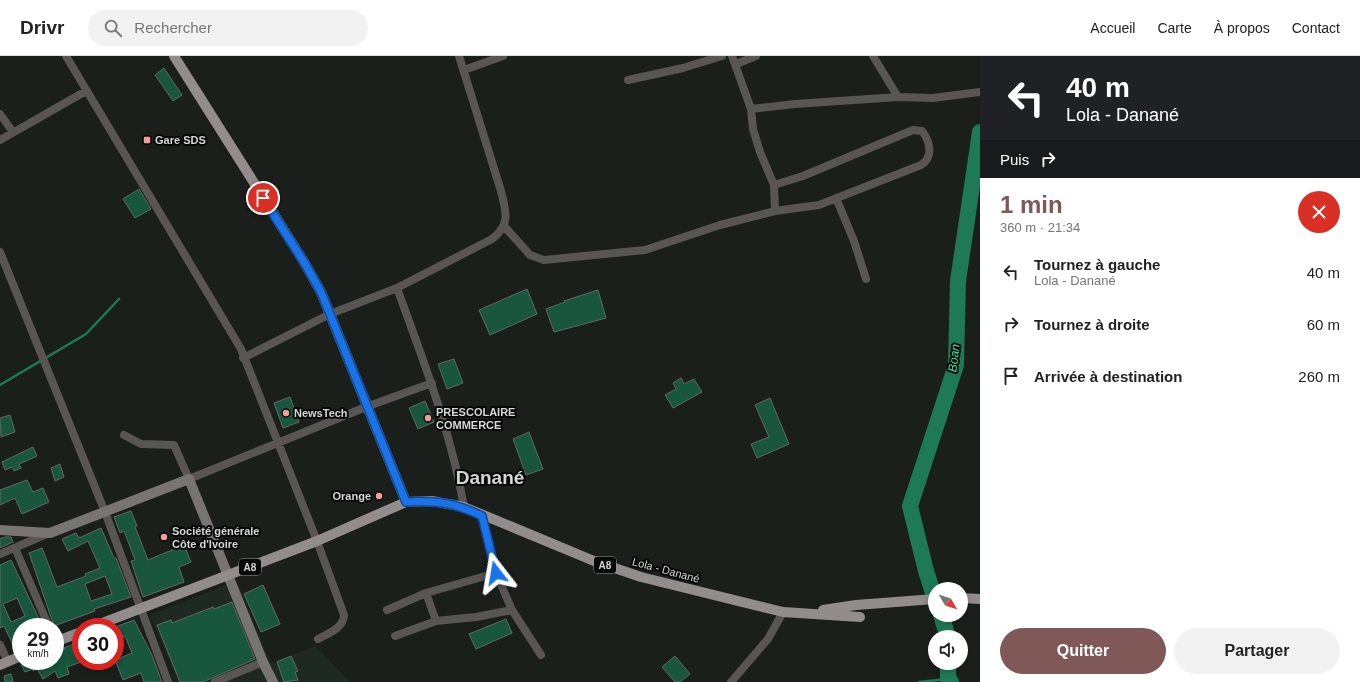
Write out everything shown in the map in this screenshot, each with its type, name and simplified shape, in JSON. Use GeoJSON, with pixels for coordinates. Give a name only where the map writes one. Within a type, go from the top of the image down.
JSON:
{"type":"FeatureCollection","features":[{"type":"Feature","properties":{"kind":"main road"},"geometry":{"type":"LineString","coordinates":[[174,56],[304,262],[330,314],[366,407],[406,502]]}},
{"type":"Feature","properties":{"kind":"main road","name":"Lola - Danané"},"geometry":{"type":"LineString","coordinates":[[406,502],[432,501],[464,507],[482,516],[594,561],[641,577],[783,612],[860,617]]}},
{"type":"Feature","properties":{"kind":"main road","name":"A8"},"geometry":{"type":"LineString","coordinates":[[115,618],[317,541],[406,502]]}},
{"type":"Feature","properties":{"kind":"main road"},"geometry":{"type":"LineString","coordinates":[[968,598],[980,599]]}},
{"type":"Feature","properties":{"kind":"main road","name":"Lola - Danané"},"geometry":{"type":"LineString","coordinates":[[810,613],[856,605],[928,599]]}},
{"type":"Feature","properties":{"kind":"street"},"geometry":{"type":"LineString","coordinates":[[66,56],[241,349],[317,541],[344,615],[342,622],[336,629],[318,639]]}},
{"type":"Feature","properties":{"kind":"street"},"geometry":{"type":"LineString","coordinates":[[244,358],[330,314],[397,288],[492,239],[504,226],[506,219],[501,191],[459,56]]}},
{"type":"Feature","properties":{"kind":"street"},"geometry":{"type":"LineString","coordinates":[[464,70],[503,56]]}},
{"type":"Feature","properties":{"kind":"street"},"geometry":{"type":"LineString","coordinates":[[628,80],[683,68],[722,56]]}},
{"type":"Feature","properties":{"kind":"street"},"geometry":{"type":"LineString","coordinates":[[756,56],[734,60],[751,109],[753,129],[760,152],[774,184],[776,211]]}},
{"type":"Feature","properties":{"kind":"street"},"geometry":{"type":"LineString","coordinates":[[873,56],[898,97]]}},
{"type":"Feature","properties":{"kind":"street"},"geometry":{"type":"LineString","coordinates":[[0,140],[86,91]]}},
{"type":"Feature","properties":{"kind":"street"},"geometry":{"type":"LineString","coordinates":[[751,109],[795,104],[898,97],[933,98],[980,92]]}},
{"type":"Feature","properties":{"kind":"street"},"geometry":{"type":"LineString","coordinates":[[0,114],[13,132]]}},
{"type":"Feature","properties":{"kind":"street"},"geometry":{"type":"LineString","coordinates":[[504,226],[530,255],[544,260],[645,250],[720,225],[776,211],[819,205],[926,162],[930,152],[924,133],[920,130],[913,130],[803,176],[774,184]]}},
{"type":"Feature","properties":{"kind":"street"},"geometry":{"type":"LineString","coordinates":[[836,198],[854,241],[866,279]]}},
{"type":"Feature","properties":{"kind":"street"},"geometry":{"type":"LineString","coordinates":[[0,252],[105,512],[168,682]]}},
{"type":"Feature","properties":{"kind":"street"},"geometry":{"type":"LineString","coordinates":[[397,288],[432,383],[457,468],[464,507]]}},
{"type":"Feature","properties":{"kind":"street"},"geometry":{"type":"LineString","coordinates":[[0,554],[366,407],[432,383]]}},
{"type":"Feature","properties":{"kind":"street"},"geometry":{"type":"LineString","coordinates":[[124,435],[141,444],[174,445],[263,662],[273,682]]}},
{"type":"Feature","properties":{"kind":"street"},"geometry":{"type":"LineString","coordinates":[[482,516],[496,573],[512,610],[541,655]]}},
{"type":"Feature","properties":{"kind":"street"},"geometry":{"type":"LineString","coordinates":[[0,530],[50,533]]}},
{"type":"Feature","properties":{"kind":"street"},"geometry":{"type":"LineString","coordinates":[[16,548],[46,618]]}},
{"type":"Feature","properties":{"kind":"street"},"geometry":{"type":"LineString","coordinates":[[388,610],[426,593],[496,573]]}},
{"type":"Feature","properties":{"kind":"street"},"geometry":{"type":"LineString","coordinates":[[426,593],[436,621]]}},
{"type":"Feature","properties":{"kind":"street"},"geometry":{"type":"LineString","coordinates":[[395,636],[436,621],[476,617],[512,610]]}},
{"type":"Feature","properties":{"kind":"street"},"geometry":{"type":"LineString","coordinates":[[731,682],[768,639],[783,612]]}},
{"type":"Feature","properties":{"kind":"street"},"geometry":{"type":"LineString","coordinates":[[0,645],[4,663]]}},
{"type":"Feature","properties":{"kind":"street"},"geometry":{"type":"LineString","coordinates":[[216,682],[263,662]]}},
{"type":"Feature","properties":{"kind":"shaded area"},"geometry":{"type":"Polygon","coordinates":[[[236,581],[271,663],[316,646],[350,682],[178,682],[150,615],[236,581]]]}},
{"type":"Feature","properties":{"kind":"building"},"geometry":{"type":"Polygon","coordinates":[[[164,68],[182,95],[173,101],[155,75],[164,68]]]}},
{"type":"Feature","properties":{"kind":"building"},"geometry":{"type":"Polygon","coordinates":[[[139,189],[151,209],[135,218],[123,199],[139,189]]]}},
{"type":"Feature","properties":{"kind":"building"},"geometry":{"type":"Polygon","coordinates":[[[527,289],[537,314],[490,335],[479,310],[527,289]]]}},
{"type":"Feature","properties":{"kind":"building"},"geometry":{"type":"Polygon","coordinates":[[[598,290],[606,318],[554,332],[546,309],[565,302],[564,301],[598,290]]]}},
{"type":"Feature","properties":{"kind":"building"},"geometry":{"type":"Polygon","coordinates":[[[454,359],[463,383],[447,389],[438,364],[454,359]]]}},
{"type":"Feature","properties":{"kind":"building"},"geometry":{"type":"Polygon","coordinates":[[[681,378],[684,384],[694,379],[702,392],[673,408],[665,395],[676,389],[673,383],[681,378]]]}},
{"type":"Feature","properties":{"kind":"building"},"geometry":{"type":"Polygon","coordinates":[[[290,397],[299,422],[283,428],[274,403],[290,397]]]}},
{"type":"Feature","properties":{"kind":"building"},"geometry":{"type":"Polygon","coordinates":[[[770,398],[789,444],[757,458],[751,444],[769,437],[755,405],[770,398]]]}},
{"type":"Feature","properties":{"kind":"building"},"geometry":{"type":"Polygon","coordinates":[[[425,401],[434,422],[418,429],[409,408],[425,401]]]}},
{"type":"Feature","properties":{"kind":"building"},"geometry":{"type":"Polygon","coordinates":[[[10,415],[15,432],[1,437],[0,418],[10,415]]]}},
{"type":"Feature","properties":{"kind":"building"},"geometry":{"type":"Polygon","coordinates":[[[529,432],[543,469],[526,475],[513,439],[529,432]]]}},
{"type":"Feature","properties":{"kind":"building"},"geometry":{"type":"Polygon","coordinates":[[[33,447],[37,456],[19,464],[21,468],[14,471],[12,467],[5,470],[2,462],[33,447]]]}},
{"type":"Feature","properties":{"kind":"building"},"geometry":{"type":"Polygon","coordinates":[[[60,464],[64,477],[55,481],[51,468],[60,464]]]}},
{"type":"Feature","properties":{"kind":"building"},"geometry":{"type":"Polygon","coordinates":[[[27,480],[33,492],[43,488],[49,502],[22,514],[15,498],[0,505],[0,490],[27,480]]]}},
{"type":"Feature","properties":{"kind":"building"},"geometry":{"type":"Polygon","coordinates":[[[131,511],[137,526],[135,527],[148,560],[184,545],[191,562],[179,567],[184,582],[143,597],[131,561],[135,560],[124,531],[120,533],[114,517],[131,511]]]}},
{"type":"Feature","properties":{"kind":"building"},"geometry":{"type":"Polygon","coordinates":[[[101,528],[114,558],[116,558],[131,597],[94,609],[95,611],[72,618],[72,619],[64,622],[64,618],[51,618],[29,553],[42,548],[57,587],[86,576],[85,574],[100,568],[88,541],[68,551],[62,539],[76,533],[79,538],[101,528]],[[105,576],[85,584],[91,601],[112,594],[105,576]]]}},
{"type":"Feature","properties":{"kind":"building"},"geometry":{"type":"Polygon","coordinates":[[[11,537],[13,542],[0,548],[0,539],[11,537]]]}},
{"type":"Feature","properties":{"kind":"building"},"geometry":{"type":"Polygon","coordinates":[[[11,560],[39,618],[20,618],[25,616],[17,598],[3,604],[12,622],[12,643],[4,626],[0,628],[0,565],[11,560]]]}},
{"type":"Feature","properties":{"kind":"building"},"geometry":{"type":"Polygon","coordinates":[[[263,585],[280,624],[261,632],[244,594],[263,585]]]}},
{"type":"Feature","properties":{"kind":"building"},"geometry":{"type":"Polygon","coordinates":[[[232,602],[255,659],[203,682],[180,682],[157,625],[171,620],[172,623],[213,607],[214,609],[232,602]]]}},
{"type":"Feature","properties":{"kind":"building"},"geometry":{"type":"Polygon","coordinates":[[[506,619],[512,633],[476,649],[469,634],[506,619]]]}},
{"type":"Feature","properties":{"kind":"building"},"geometry":{"type":"Polygon","coordinates":[[[134,620],[152,655],[162,682],[144,682],[141,673],[123,680],[119,670],[124,670],[124,656],[132,653],[124,636],[124,624],[134,620]]]}},
{"type":"Feature","properties":{"kind":"building"},"geometry":{"type":"Polygon","coordinates":[[[72,645],[72,665],[67,667],[69,674],[58,678],[55,671],[43,679],[38,670],[64,670],[64,648],[72,645]]]}},
{"type":"Feature","properties":{"kind":"building"},"geometry":{"type":"Polygon","coordinates":[[[291,656],[298,671],[295,672],[298,680],[284,682],[277,662],[291,656]]]}},
{"type":"Feature","properties":{"kind":"building"},"geometry":{"type":"Polygon","coordinates":[[[675,656],[690,674],[680,682],[675,682],[662,667],[675,656]]]}},
{"type":"Feature","properties":{"kind":"building"},"geometry":{"type":"Polygon","coordinates":[[[11,674],[13,682],[5,682],[4,676],[11,674]]]}},
{"type":"Feature","properties":{"kind":"waterway","name":"Boan"},"geometry":{"type":"LineString","coordinates":[[930,582],[910,506],[956,365],[958,281],[980,132]]}},
{"type":"Feature","properties":{"kind":"waterway"},"geometry":{"type":"LineString","coordinates":[[0,385],[86,334],[119,299]]}},
{"type":"Feature","properties":{"kind":"waterway","name":"Boan"},"geometry":{"type":"LineString","coordinates":[[943,622],[946,630]]}},
{"type":"Feature","properties":{"kind":"waterway","name":"Boan"},"geometry":{"type":"LineString","coordinates":[[948,670],[948,679],[951,682]]}},
{"type":"Feature","properties":{"kind":"waterway"},"geometry":{"type":"LineString","coordinates":[[919,682],[948,679]]}},
{"type":"Feature","properties":{"kind":"place","name":"Gare SDS"},"geometry":{"type":"Point","coordinates":[147,140]}},
{"type":"Feature","properties":{"kind":"place","name":"NewsTech"},"geometry":{"type":"Point","coordinates":[286,413]}},
{"type":"Feature","properties":{"kind":"place","name":"PRESCOLAIRE COMMERCE"},"geometry":{"type":"Point","coordinates":[428,418]}},
{"type":"Feature","properties":{"kind":"place","name":"Orange"},"geometry":{"type":"Point","coordinates":[379,496]}},
{"type":"Feature","properties":{"kind":"place","name":"Société générale Côte d'Ivoire"},"geometry":{"type":"Point","coordinates":[164,537]}},
{"type":"Feature","properties":{"kind":"district","name":"Danané"},"geometry":{"type":"Point","coordinates":[490,477]}},
{"type":"Feature","properties":{"kind":"route"},"geometry":{"type":"LineString","coordinates":[[263,198],[304,262],[321,292],[366,407],[406,502],[432,501],[464,507],[482,516],[496,573]]}}]}
